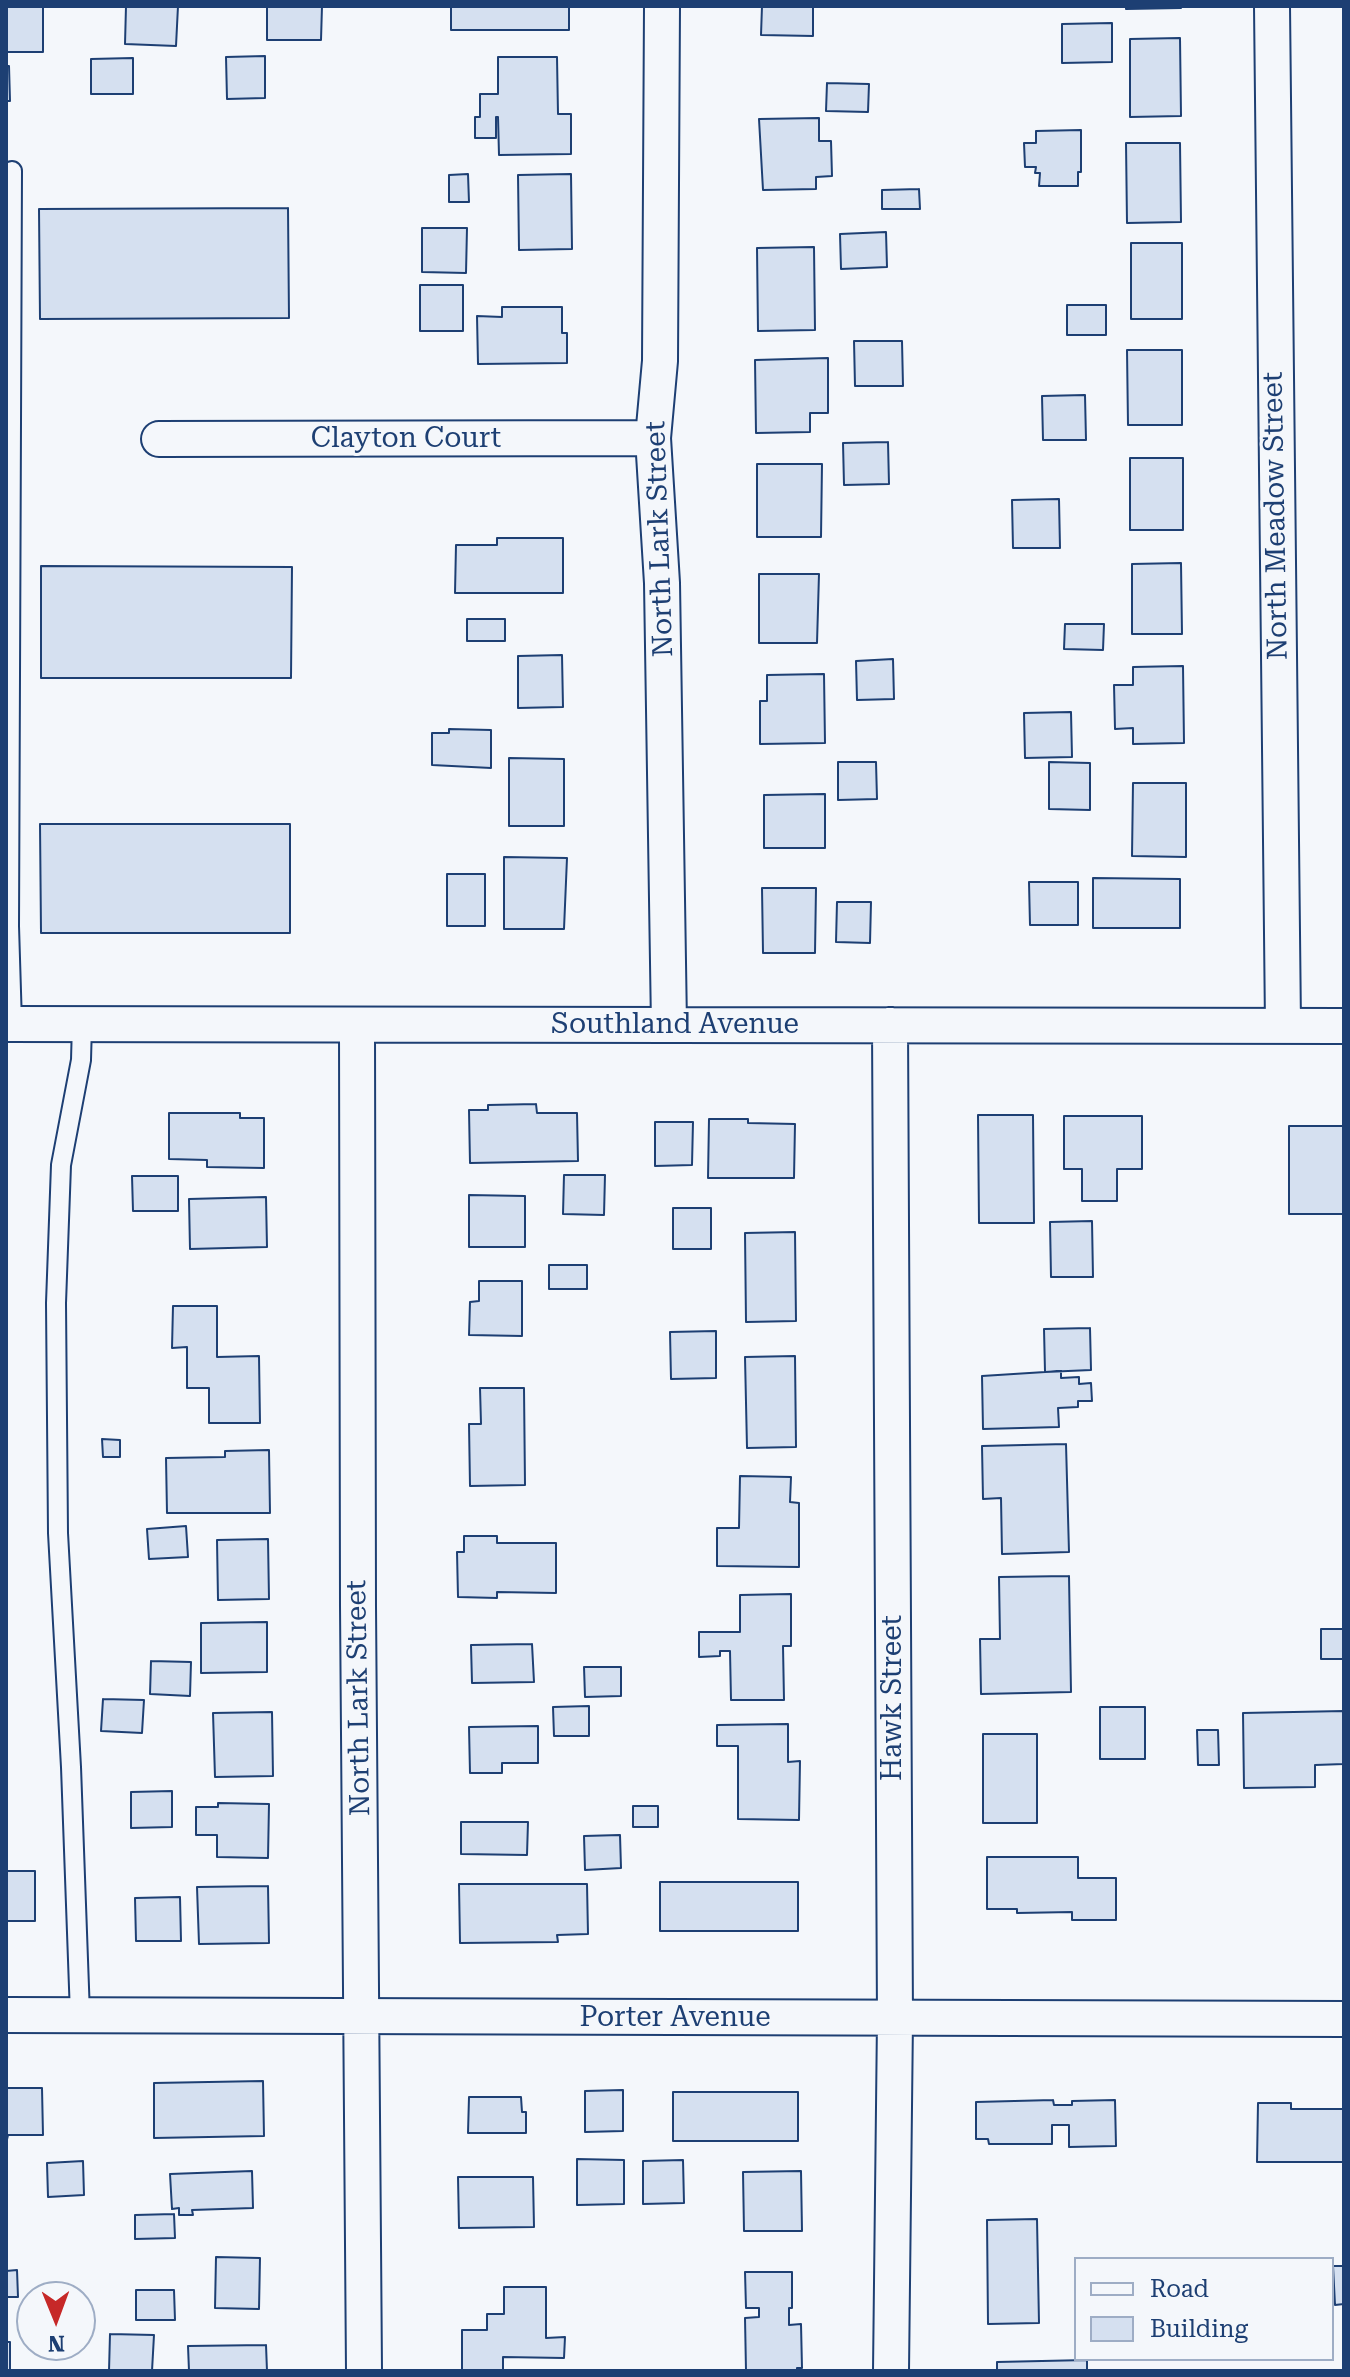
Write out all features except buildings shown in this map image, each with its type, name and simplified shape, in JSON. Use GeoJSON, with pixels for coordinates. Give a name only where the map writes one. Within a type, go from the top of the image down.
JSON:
{"type":"FeatureCollection","features":[{"type":"Feature","properties":{"kind":"street","name":"North Lark Street"},"geometry":{"type":"LineString","coordinates":[[662,6],[660,361],[653,438],[662,583],[669,1025]]}},
{"type":"Feature","properties":{"kind":"street","name":"North Meadow Street"},"geometry":{"type":"LineString","coordinates":[[1272,6],[1283,1025]]}},
{"type":"Feature","properties":{"kind":"street","name":"Clayton Court"},"geometry":{"type":"LineString","coordinates":[[159,439],[653,438]]}},
{"type":"Feature","properties":{"kind":"street","name":"Southland Avenue"},"geometry":{"type":"LineString","coordinates":[[9,1024],[1344,1026]]}},
{"type":"Feature","properties":{"kind":"street","name":"North Lark Street"},"geometry":{"type":"LineString","coordinates":[[357,1025],[364,2371]]}},
{"type":"Feature","properties":{"kind":"street","name":"Hawk Street"},"geometry":{"type":"LineString","coordinates":[[890,1025],[895,2019],[891,2371]]}},
{"type":"Feature","properties":{"kind":"street","name":"Porter Avenue"},"geometry":{"type":"LineString","coordinates":[[6,2015],[1344,2019]]}},
{"type":"Feature","properties":{"kind":"lane"},"geometry":{"type":"LineString","coordinates":[[9,1024],[12,171]]}},
{"type":"Feature","properties":{"kind":"lane"},"geometry":{"type":"LineString","coordinates":[[80,2015],[58,1533],[56,1303],[61,1165],[81,1060],[82,1024]]}}]}
